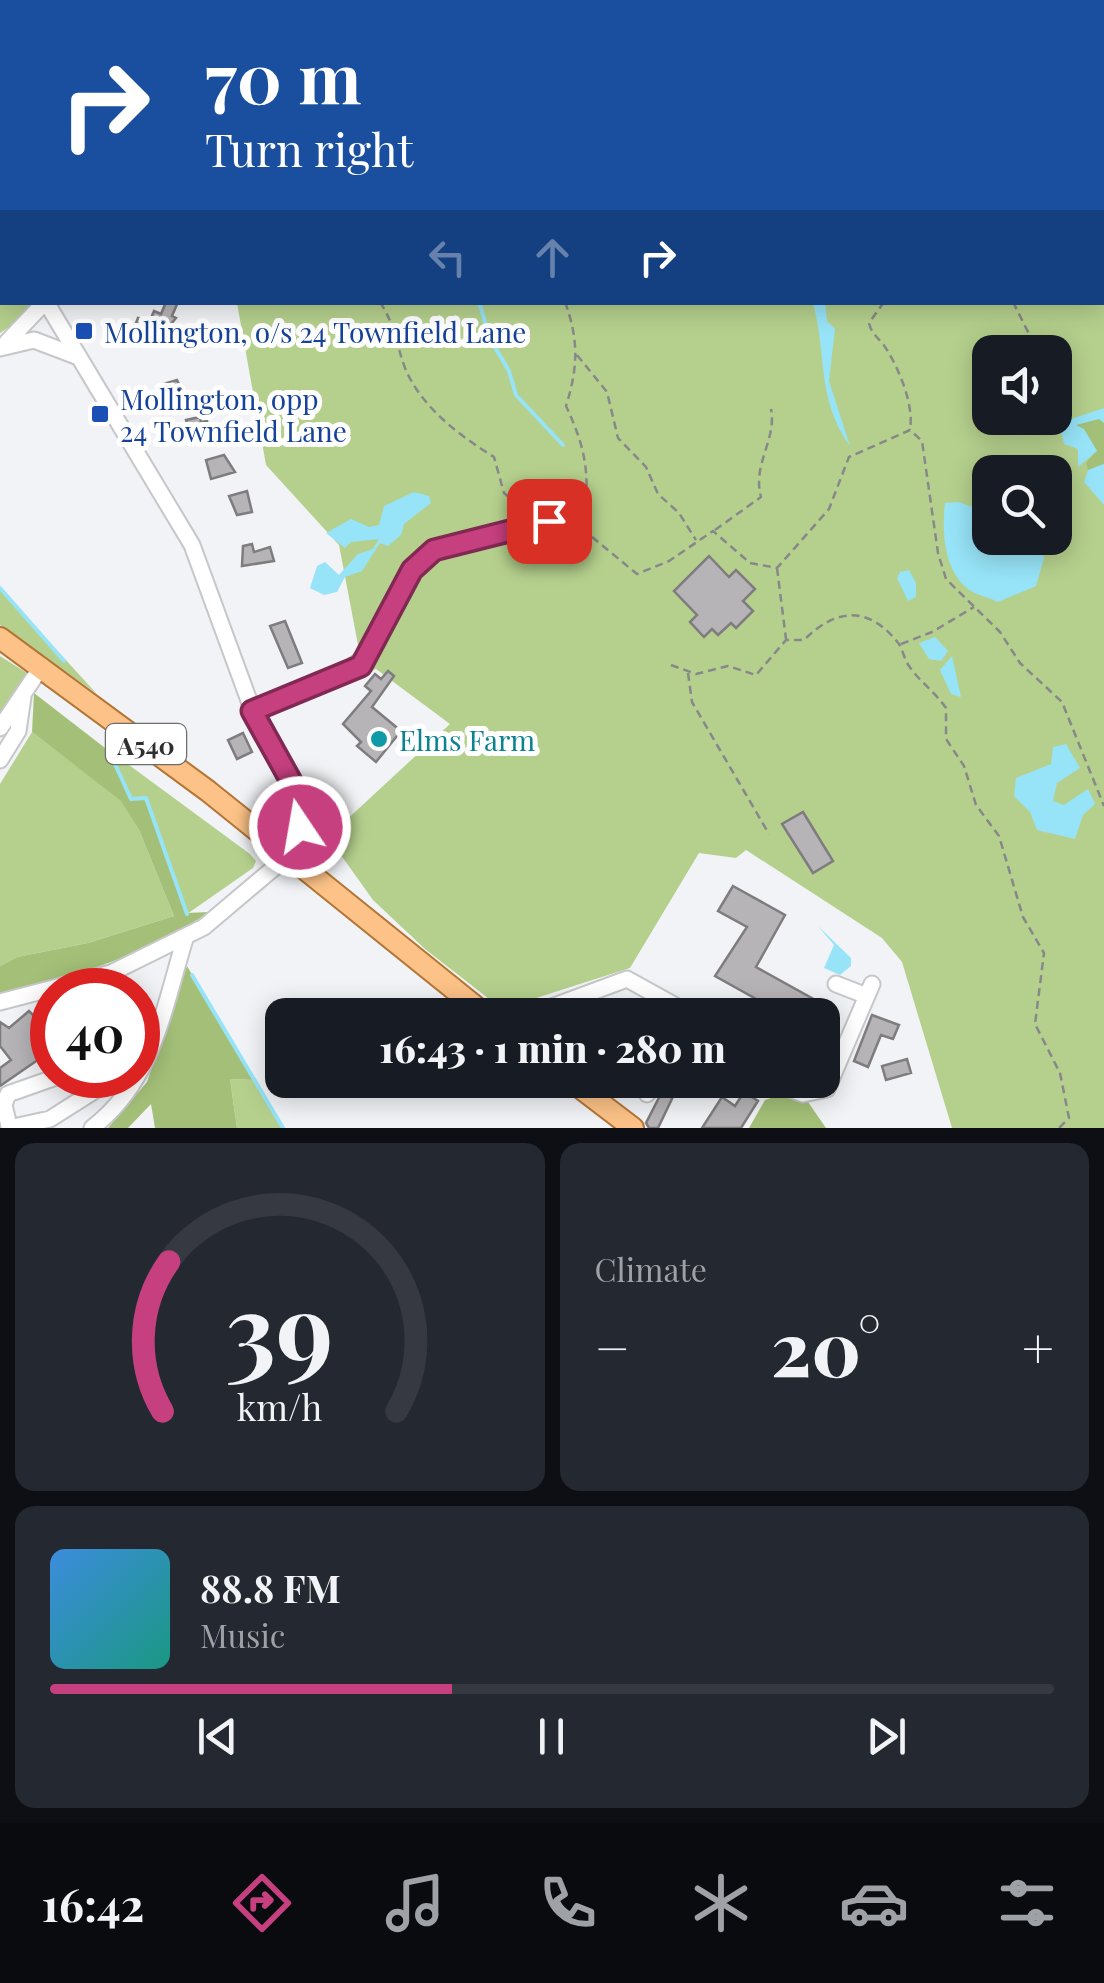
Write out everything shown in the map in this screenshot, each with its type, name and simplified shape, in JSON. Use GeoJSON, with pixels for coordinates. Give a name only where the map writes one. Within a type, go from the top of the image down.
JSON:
{"type":"FeatureCollection","features":[{"type":"Feature","properties":{"kind":"main road","name":"A540"},"geometry":{"type":"LineString","coordinates":[[0,638],[42,666],[288,856],[465,998]]}},
{"type":"Feature","properties":{"kind":"main road"},"geometry":{"type":"LineString","coordinates":[[594,1098],[633,1128]]}},
{"type":"Feature","properties":{"kind":"street"},"geometry":{"type":"LineString","coordinates":[[0,348],[42,305]]}},
{"type":"Feature","properties":{"kind":"street"},"geometry":{"type":"LineString","coordinates":[[0,1002],[112,973],[186,939],[288,856],[300,827],[302,801],[252,711],[192,545],[47,305]]}},
{"type":"Feature","properties":{"kind":"street"},"geometry":{"type":"LineString","coordinates":[[0,348],[34,340],[77,356]]}},
{"type":"Feature","properties":{"kind":"street"},"geometry":{"type":"LineString","coordinates":[[252,711],[361,666],[412,570],[434,550],[549,521],[576,532]]}},
{"type":"Feature","properties":{"kind":"street"},"geometry":{"type":"LineString","coordinates":[[0,728],[42,666]]}},
{"type":"Feature","properties":{"kind":"street"},"geometry":{"type":"LineString","coordinates":[[0,760],[18,731],[24,693]]}},
{"type":"Feature","properties":{"kind":"street"},"geometry":{"type":"LineString","coordinates":[[160,1017],[186,939]]}},
{"type":"Feature","properties":{"kind":"street"},"geometry":{"type":"LineString","coordinates":[[576,998],[627,979],[661,998]]}},
{"type":"Feature","properties":{"kind":"street"},"geometry":{"type":"LineString","coordinates":[[836,984],[869,990],[840,1059]]}},
{"type":"Feature","properties":{"kind":"street"},"geometry":{"type":"LineString","coordinates":[[30,1086],[8,1094],[4,1105],[9,1127],[50,1119],[87,1098]]}},
{"type":"Feature","properties":{"kind":"street"},"geometry":{"type":"LineString","coordinates":[[92,1128],[125,1098]]}},
{"type":"Feature","properties":{"kind":"path"},"geometry":{"type":"LineString","coordinates":[[382,305],[403,348],[404,367],[432,409],[468,441],[494,457],[504,493],[533,516],[536,524]]}},
{"type":"Feature","properties":{"kind":"path"},"geometry":{"type":"LineString","coordinates":[[566,305],[577,355],[566,406],[584,440],[589,478],[584,532],[637,574],[697,542],[761,497],[756,480],[770,432],[771,409]]}},
{"type":"Feature","properties":{"kind":"path"},"geometry":{"type":"LineString","coordinates":[[882,305],[869,323],[872,333],[887,349],[912,414],[910,430]]}},
{"type":"Feature","properties":{"kind":"path"},"geometry":{"type":"LineString","coordinates":[[1015,305],[1030,335]]}},
{"type":"Feature","properties":{"kind":"path"},"geometry":{"type":"LineString","coordinates":[[577,355],[607,392],[618,438],[646,467],[658,494],[679,512],[697,542]]}},
{"type":"Feature","properties":{"kind":"path"},"geometry":{"type":"LineString","coordinates":[[671,666],[696,674],[728,666],[756,675],[786,640],[777,568],[828,509],[849,457],[875,442],[910,430]]}},
{"type":"Feature","properties":{"kind":"path"},"geometry":{"type":"LineString","coordinates":[[910,430],[922,441],[938,554],[946,579],[1000,632],[1020,663],[1062,702],[1104,806]]}},
{"type":"Feature","properties":{"kind":"path"},"geometry":{"type":"LineString","coordinates":[[713,530],[750,564],[777,568]]}},
{"type":"Feature","properties":{"kind":"path"},"geometry":{"type":"LineString","coordinates":[[900,645],[932,632],[975,606]]}},
{"type":"Feature","properties":{"kind":"path"},"geometry":{"type":"LineString","coordinates":[[786,640],[804,640],[822,622],[840,614],[873,619],[900,645],[909,667],[946,708],[946,739],[964,766],[976,805],[999,836],[1023,916],[1044,953],[1035,1024],[1060,1074],[1068,1118],[1059,1128]]}},
{"type":"Feature","properties":{"kind":"path"},"geometry":{"type":"LineString","coordinates":[[687,671],[692,702],[769,834]]}},
{"type":"Feature","properties":{"kind":"green space"},"geometry":{"type":"Polygon","coordinates":[[[0,305],[33,305],[24,317],[0,333],[0,305]]]}},
{"type":"Feature","properties":{"kind":"green space"},"geometry":{"type":"Polygon","coordinates":[[[237,305],[1104,305],[1104,1128],[952,1128],[902,962],[882,938],[746,850],[736,858],[699,853],[630,968],[536,998],[488,998],[425,949],[373,900],[328,837],[450,724],[376,669],[257,721],[249,702],[333,668],[359,650],[339,545],[266,465],[237,305]]]}},
{"type":"Feature","properties":{"kind":"green space"},"geometry":{"type":"Polygon","coordinates":[[[1099,418],[1104,423],[1104,464],[1088,470],[1086,463],[1097,450],[1075,425],[1099,418]]]}},
{"type":"Feature","properties":{"kind":"green space"},"geometry":{"type":"Polygon","coordinates":[[[0,588],[96,693],[0,625],[0,588]]]}},
{"type":"Feature","properties":{"kind":"green space"},"geometry":{"type":"Polygon","coordinates":[[[0,656],[27,673],[0,714],[0,656]]]}},
{"type":"Feature","properties":{"kind":"green space"},"geometry":{"type":"Polygon","coordinates":[[[34,693],[109,751],[131,798],[146,798],[187,913],[209,912],[160,941],[93,968],[30,968],[30,987],[0,996],[0,966],[17,957],[88,943],[174,916],[139,830],[121,801],[32,732],[34,693]]]}},
{"type":"Feature","properties":{"kind":"green space"},"geometry":{"type":"Polygon","coordinates":[[[32,732],[121,800],[139,830],[174,916],[88,943],[17,957],[0,966],[0,784],[32,732]]]}},
{"type":"Feature","properties":{"kind":"green space"},"geometry":{"type":"Polygon","coordinates":[[[110,751],[250,854],[256,861],[253,868],[187,914],[146,798],[131,799],[110,751]]]}},
{"type":"Feature","properties":{"kind":"green space"},"geometry":{"type":"Polygon","coordinates":[[[187,966],[255,1080],[230,1079],[237,1128],[155,1128],[151,1104],[128,1128],[108,1128],[133,1098],[160,1098],[160,1044],[187,966]]]}},
{"type":"Feature","properties":{"kind":"green space"},"geometry":{"type":"Polygon","coordinates":[[[230,1079],[255,1080],[283,1128],[237,1128],[230,1079]]]}},
{"type":"Feature","properties":{"kind":"green space"},"geometry":{"type":"Polygon","coordinates":[[[787,1098],[808,1102],[826,1128],[749,1128],[765,1100],[787,1098]]]}},
{"type":"Feature","properties":{"kind":"water"},"geometry":{"type":"Polygon","coordinates":[[[813,305],[825,305],[827,321],[835,329],[829,381],[850,446],[827,393],[813,305]]]}},
{"type":"Feature","properties":{"kind":"water"},"geometry":{"type":"Polygon","coordinates":[[[1104,408],[1104,423],[1099,419],[1076,425],[1084,429],[1097,451],[1078,467],[1078,449],[1064,444],[1062,435],[1072,435],[1072,419],[1104,408]]]}},
{"type":"Feature","properties":{"kind":"water"},"geometry":{"type":"Polygon","coordinates":[[[1104,464],[1104,505],[1084,482],[1088,470],[1104,464]]]}},
{"type":"Feature","properties":{"kind":"water"},"geometry":{"type":"Polygon","coordinates":[[[414,492],[429,496],[431,503],[404,524],[401,535],[388,546],[380,543],[362,571],[345,577],[337,592],[324,595],[310,588],[317,566],[325,562],[339,575],[358,554],[373,549],[379,539],[351,542],[345,548],[326,533],[351,519],[369,527],[379,525],[384,506],[414,492]]]}},
{"type":"Feature","properties":{"kind":"water"},"geometry":{"type":"Polygon","coordinates":[[[959,502],[972,507],[972,555],[1044,555],[1036,586],[998,602],[971,591],[960,581],[946,549],[945,503],[959,502]]]}},
{"type":"Feature","properties":{"kind":"water"},"geometry":{"type":"Polygon","coordinates":[[[909,570],[916,583],[916,597],[908,601],[897,578],[900,572],[909,570]]]}},
{"type":"Feature","properties":{"kind":"water"},"geometry":{"type":"Polygon","coordinates":[[[935,637],[948,651],[941,661],[929,659],[919,643],[935,637]]]}},
{"type":"Feature","properties":{"kind":"water"},"geometry":{"type":"Polygon","coordinates":[[[952,656],[961,697],[951,694],[940,670],[952,656]]]}},
{"type":"Feature","properties":{"kind":"water"},"geometry":{"type":"Polygon","coordinates":[[[1066,744],[1080,768],[1057,783],[1053,801],[1064,805],[1088,789],[1095,804],[1083,815],[1075,839],[1037,830],[1030,812],[1014,796],[1016,778],[1051,764],[1053,747],[1066,744]]]}},
{"type":"Feature","properties":{"kind":"water"},"geometry":{"type":"Polygon","coordinates":[[[818,926],[851,958],[851,966],[840,975],[824,968],[834,945],[818,926]]]}},
{"type":"Feature","properties":{"kind":"building"},"geometry":{"type":"Polygon","coordinates":[[[165,305],[177,305],[172,316],[176,318],[159,339],[134,328],[138,318],[149,323],[154,311],[161,314],[165,305]]]}},
{"type":"Feature","properties":{"kind":"building"},"geometry":{"type":"Polygon","coordinates":[[[177,380],[188,402],[165,403],[160,385],[177,380]]]}},
{"type":"Feature","properties":{"kind":"building"},"geometry":{"type":"Polygon","coordinates":[[[200,417],[201,422],[207,421],[211,439],[199,442],[198,437],[191,439],[186,420],[200,417]]]}},
{"type":"Feature","properties":{"kind":"building"},"geometry":{"type":"Polygon","coordinates":[[[224,455],[235,472],[211,479],[206,460],[224,455]]]}},
{"type":"Feature","properties":{"kind":"building"},"geometry":{"type":"Polygon","coordinates":[[[247,491],[252,512],[237,515],[229,496],[247,491]]]}},
{"type":"Feature","properties":{"kind":"building"},"geometry":{"type":"Polygon","coordinates":[[[252,544],[254,552],[270,547],[274,561],[242,566],[243,546],[252,544]]]}},
{"type":"Feature","properties":{"kind":"building"},"geometry":{"type":"Polygon","coordinates":[[[709,556],[729,577],[736,570],[755,589],[743,601],[753,611],[736,628],[731,623],[718,635],[712,629],[704,637],[690,622],[697,615],[674,591],[709,556]]]}},
{"type":"Feature","properties":{"kind":"building"},"geometry":{"type":"Polygon","coordinates":[[[285,621],[302,663],[288,668],[270,626],[285,621]]]}},
{"type":"Feature","properties":{"kind":"building"},"geometry":{"type":"Polygon","coordinates":[[[388,671],[394,676],[372,707],[401,731],[376,762],[357,746],[361,742],[343,724],[371,691],[365,686],[375,674],[381,679],[388,671]]]}},
{"type":"Feature","properties":{"kind":"building"},"geometry":{"type":"Polygon","coordinates":[[[243,733],[252,752],[237,759],[228,740],[243,733]]]}},
{"type":"Feature","properties":{"kind":"building"},"geometry":{"type":"Polygon","coordinates":[[[803,812],[833,861],[813,873],[782,824],[803,812]]]}},
{"type":"Feature","properties":{"kind":"building"},"geometry":{"type":"Polygon","coordinates":[[[733,886],[785,915],[756,967],[812,998],[754,998],[715,976],[747,927],[718,911],[733,886]]]}},
{"type":"Feature","properties":{"kind":"building"},"geometry":{"type":"Polygon","coordinates":[[[29,1011],[30,1065],[0,1086],[0,1068],[11,1060],[0,1046],[0,1022],[9,1028],[29,1011]]]}},
{"type":"Feature","properties":{"kind":"building"},"geometry":{"type":"Polygon","coordinates":[[[872,1015],[899,1025],[893,1039],[881,1035],[868,1067],[854,1061],[872,1015]]]}},
{"type":"Feature","properties":{"kind":"building"},"geometry":{"type":"Polygon","coordinates":[[[907,1059],[911,1073],[886,1080],[882,1066],[907,1059]]]}},
{"type":"Feature","properties":{"kind":"building"},"geometry":{"type":"Polygon","coordinates":[[[659,1098],[672,1098],[658,1128],[649,1128],[646,1123],[659,1098]]]}},
{"type":"Feature","properties":{"kind":"building"},"geometry":{"type":"Polygon","coordinates":[[[721,1098],[735,1106],[740,1098],[758,1101],[741,1128],[702,1128],[721,1098]]]}},
{"type":"Feature","properties":{"kind":"waterway"},"geometry":{"type":"LineString","coordinates":[[480,305],[490,339],[509,371],[516,395],[563,445]]}},
{"type":"Feature","properties":{"kind":"waterway"},"geometry":{"type":"LineString","coordinates":[[0,588],[64,661]]}},
{"type":"Feature","properties":{"kind":"waterway"},"geometry":{"type":"LineString","coordinates":[[109,751],[131,799],[146,798],[187,914]]}},
{"type":"Feature","properties":{"kind":"waterway"},"geometry":{"type":"LineString","coordinates":[[192,975],[283,1128]]}},
{"type":"Feature","properties":{"kind":"place","name":"Mollington, o/s 24 Townfield Lane"},"geometry":{"type":"Point","coordinates":[84,331]}},
{"type":"Feature","properties":{"kind":"place","name":"Mollington, opp 24 Townfield Lane"},"geometry":{"type":"Point","coordinates":[100,414]}},
{"type":"Feature","properties":{"kind":"place","name":"Elms Farm"},"geometry":{"type":"Point","coordinates":[379,739]}},
{"type":"Feature","properties":{"kind":"route"},"geometry":{"type":"LineString","coordinates":[[300,827],[302,801],[252,711],[361,666],[412,570],[434,550],[549,521]]}}]}
